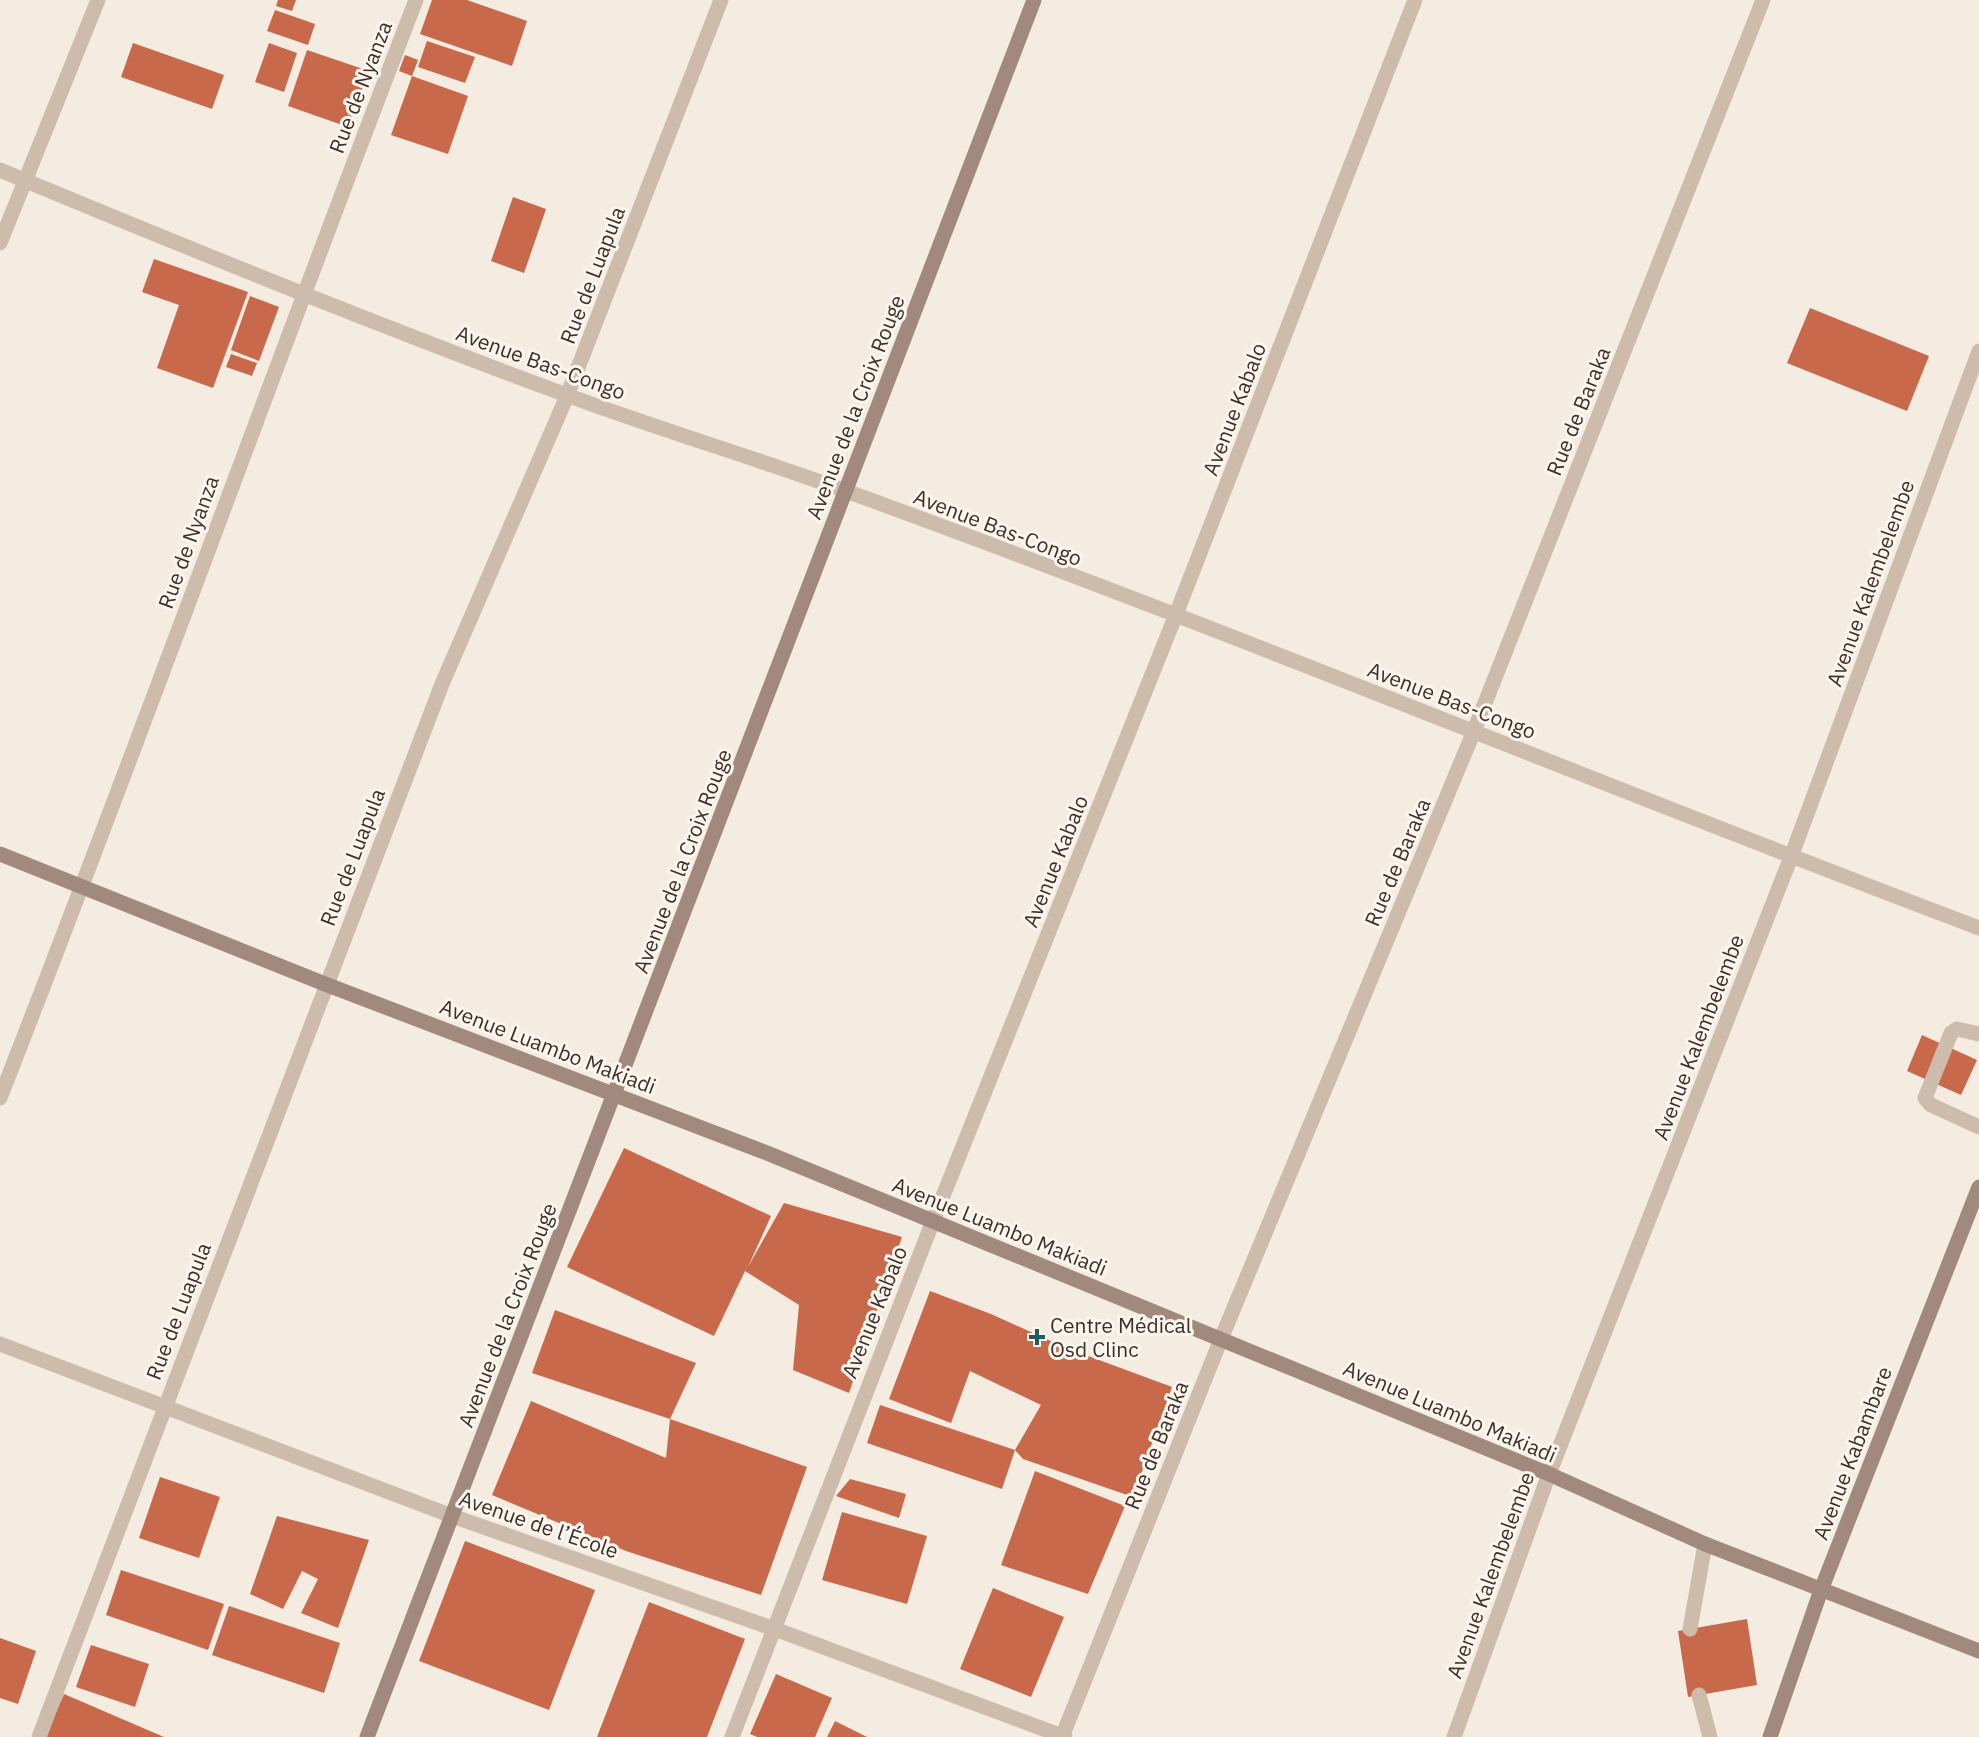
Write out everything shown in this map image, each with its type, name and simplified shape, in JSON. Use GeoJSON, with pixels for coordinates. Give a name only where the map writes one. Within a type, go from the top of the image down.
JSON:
{"type":"FeatureCollection","features":[{"type":"Feature","properties":{"kind":"main road","name":"Avenue de la Croix Rouge"},"geometry":{"type":"LineString","coordinates":[[367,1737],[1034,0]]}},
{"type":"Feature","properties":{"kind":"main road","name":"Avenue Luambo Makiadi"},"geometry":{"type":"LineString","coordinates":[[0,854],[325,984],[615,1094],[933,1221],[1549,1474],[1705,1544],[1979,1650]]}},
{"type":"Feature","properties":{"kind":"main road","name":"Avenue Kabambare"},"geometry":{"type":"LineString","coordinates":[[1770,1737],[1821,1590],[1979,1187]]}},
{"type":"Feature","properties":{"kind":"street"},"geometry":{"type":"LineString","coordinates":[[0,243],[23,180],[98,0]]}},
{"type":"Feature","properties":{"kind":"street","name":"Rue de Nyanza"},"geometry":{"type":"LineString","coordinates":[[0,1098],[83,886],[303,294],[416,0]]}},
{"type":"Feature","properties":{"kind":"street","name":"Rue de Luapula"},"geometry":{"type":"LineString","coordinates":[[39,1737],[325,984],[442,684],[567,396],[721,0]]}},
{"type":"Feature","properties":{"kind":"street","name":"Avenue Kabalo"},"geometry":{"type":"LineString","coordinates":[[732,1737],[772,1628],[1175,617],[1415,0]]}},
{"type":"Feature","properties":{"kind":"street","name":"Rue de Baraka"},"geometry":{"type":"LineString","coordinates":[[1063,1737],[1221,1339],[1474,731],[1762,0]]}},
{"type":"Feature","properties":{"kind":"street","name":"Avenue Bas-Congo"},"geometry":{"type":"LineString","coordinates":[[0,170],[303,294],[567,396],[845,491],[1474,731],[1791,857],[1979,928]]}},
{"type":"Feature","properties":{"kind":"street","name":"Avenue Kalembelembe"},"geometry":{"type":"LineString","coordinates":[[1454,1737],[1549,1474],[1791,857],[1979,351]]}},
{"type":"Feature","properties":{"kind":"street"},"geometry":{"type":"LineString","coordinates":[[1979,1034],[1958,1029],[1951,1032],[1924,1098],[1931,1105],[1979,1127]]}},
{"type":"Feature","properties":{"kind":"street","name":"Avenue de l’École"},"geometry":{"type":"LineString","coordinates":[[0,1344],[452,1516],[772,1628],[1063,1737]]}},
{"type":"Feature","properties":{"kind":"street"},"geometry":{"type":"LineString","coordinates":[[1690,1629],[1705,1544]]}},
{"type":"Feature","properties":{"kind":"street"},"geometry":{"type":"LineString","coordinates":[[1699,1695],[1710,1737]]}},
{"type":"Feature","properties":{"kind":"building"},"geometry":{"type":"Polygon","coordinates":[[[278,0],[296,0],[292,11],[276,6],[278,0]]]}},
{"type":"Feature","properties":{"kind":"building"},"geometry":{"type":"Polygon","coordinates":[[[432,0],[467,0],[527,21],[512,66],[420,34],[432,0]]]}},
{"type":"Feature","properties":{"kind":"building"},"geometry":{"type":"Polygon","coordinates":[[[275,10],[315,24],[308,45],[267,31],[275,10]]]}},
{"type":"Feature","properties":{"kind":"building"},"geometry":{"type":"Polygon","coordinates":[[[427,41],[475,57],[465,83],[418,67],[427,41]]]}},
{"type":"Feature","properties":{"kind":"building"},"geometry":{"type":"Polygon","coordinates":[[[133,43],[224,75],[212,109],[121,77],[133,43]]]}},
{"type":"Feature","properties":{"kind":"building"},"geometry":{"type":"Polygon","coordinates":[[[269,43],[297,53],[284,92],[255,82],[269,43]]]}},
{"type":"Feature","properties":{"kind":"building"},"geometry":{"type":"Polygon","coordinates":[[[307,50],[369,71],[348,127],[288,106],[307,50]]]}},
{"type":"Feature","properties":{"kind":"building"},"geometry":{"type":"Polygon","coordinates":[[[405,55],[418,60],[412,76],[399,71],[405,55]]]}},
{"type":"Feature","properties":{"kind":"building"},"geometry":{"type":"Polygon","coordinates":[[[412,76],[468,96],[448,154],[391,135],[412,76]]]}},
{"type":"Feature","properties":{"kind":"building"},"geometry":{"type":"Polygon","coordinates":[[[513,197],[546,209],[524,273],[491,261],[513,197]]]}},
{"type":"Feature","properties":{"kind":"building"},"geometry":{"type":"Polygon","coordinates":[[[154,259],[248,292],[213,388],[157,368],[179,305],[142,292],[154,259]]]}},
{"type":"Feature","properties":{"kind":"building"},"geometry":{"type":"Polygon","coordinates":[[[250,296],[279,307],[259,361],[231,350],[250,296]]]}},
{"type":"Feature","properties":{"kind":"building"},"geometry":{"type":"Polygon","coordinates":[[[1810,308],[1929,356],[1907,411],[1787,363],[1810,308]]]}},
{"type":"Feature","properties":{"kind":"building"},"geometry":{"type":"Polygon","coordinates":[[[231,354],[257,363],[252,376],[226,367],[231,354]]]}},
{"type":"Feature","properties":{"kind":"building"},"geometry":{"type":"Polygon","coordinates":[[[1922,1035],[1977,1060],[1961,1095],[1907,1071],[1922,1035]]]}},
{"type":"Feature","properties":{"kind":"building"},"geometry":{"type":"Polygon","coordinates":[[[624,1148],[771,1216],[748,1267],[784,1203],[902,1237],[849,1393],[793,1370],[799,1305],[745,1271],[714,1336],[567,1267],[624,1148]]]}},
{"type":"Feature","properties":{"kind":"building"},"geometry":{"type":"Polygon","coordinates":[[[930,1291],[991,1314],[1064,1347],[1172,1387],[1133,1497],[1023,1459],[1015,1450],[1041,1405],[970,1371],[951,1423],[889,1399],[930,1291]]]}},
{"type":"Feature","properties":{"kind":"building"},"geometry":{"type":"Polygon","coordinates":[[[555,1310],[696,1363],[670,1419],[532,1373],[555,1310]]]}},
{"type":"Feature","properties":{"kind":"building"},"geometry":{"type":"Polygon","coordinates":[[[531,1401],[666,1458],[670,1419],[807,1467],[761,1595],[626,1551],[492,1495],[531,1401]]]}},
{"type":"Feature","properties":{"kind":"building"},"geometry":{"type":"Polygon","coordinates":[[[880,1405],[1015,1450],[1002,1489],[867,1443],[880,1405]]]}},
{"type":"Feature","properties":{"kind":"building"},"geometry":{"type":"Polygon","coordinates":[[[1035,1471],[1125,1506],[1088,1594],[1001,1565],[1035,1471]]]}},
{"type":"Feature","properties":{"kind":"building"},"geometry":{"type":"Polygon","coordinates":[[[160,1477],[220,1497],[199,1558],[139,1538],[160,1477]]]}},
{"type":"Feature","properties":{"kind":"building"},"geometry":{"type":"Polygon","coordinates":[[[850,1479],[906,1494],[899,1518],[836,1496],[850,1479]]]}},
{"type":"Feature","properties":{"kind":"building"},"geometry":{"type":"Polygon","coordinates":[[[842,1512],[927,1536],[907,1604],[822,1580],[842,1512]]]}},
{"type":"Feature","properties":{"kind":"building"},"geometry":{"type":"Polygon","coordinates":[[[277,1516],[369,1540],[338,1628],[301,1613],[318,1579],[302,1571],[283,1609],[250,1594],[277,1516]]]}},
{"type":"Feature","properties":{"kind":"building"},"geometry":{"type":"Polygon","coordinates":[[[465,1541],[595,1590],[549,1710],[419,1661],[465,1541]]]}},
{"type":"Feature","properties":{"kind":"building"},"geometry":{"type":"Polygon","coordinates":[[[121,1570],[224,1604],[208,1650],[106,1615],[121,1570]]]}},
{"type":"Feature","properties":{"kind":"building"},"geometry":{"type":"Polygon","coordinates":[[[993,1588],[1064,1617],[1031,1697],[960,1669],[993,1588]]]}},
{"type":"Feature","properties":{"kind":"building"},"geometry":{"type":"Polygon","coordinates":[[[649,1602],[745,1639],[707,1737],[597,1737],[649,1602]]]}},
{"type":"Feature","properties":{"kind":"building"},"geometry":{"type":"Polygon","coordinates":[[[229,1606],[340,1643],[324,1693],[212,1655],[229,1606]]]}},
{"type":"Feature","properties":{"kind":"building"},"geometry":{"type":"Polygon","coordinates":[[[1747,1619],[1757,1685],[1688,1697],[1678,1631],[1747,1619]]]}},
{"type":"Feature","properties":{"kind":"building"},"geometry":{"type":"Polygon","coordinates":[[[0,1638],[36,1651],[18,1704],[0,1698],[0,1638]]]}},
{"type":"Feature","properties":{"kind":"building"},"geometry":{"type":"Polygon","coordinates":[[[91,1645],[149,1664],[135,1707],[76,1687],[91,1645]]]}},
{"type":"Feature","properties":{"kind":"building"},"geometry":{"type":"Polygon","coordinates":[[[776,1674],[832,1698],[815,1737],[757,1737],[750,1734],[776,1674]]]}},
{"type":"Feature","properties":{"kind":"building"},"geometry":{"type":"Polygon","coordinates":[[[64,1694],[164,1737],[45,1737],[64,1694]]]}},
{"type":"Feature","properties":{"kind":"building"},"geometry":{"type":"Polygon","coordinates":[[[835,1721],[867,1737],[827,1737],[835,1721]]]}},
{"type":"Feature","properties":{"kind":"place","name":"Centre Médical Osd Clinc"},"geometry":{"type":"Point","coordinates":[1037,1337]}}]}
